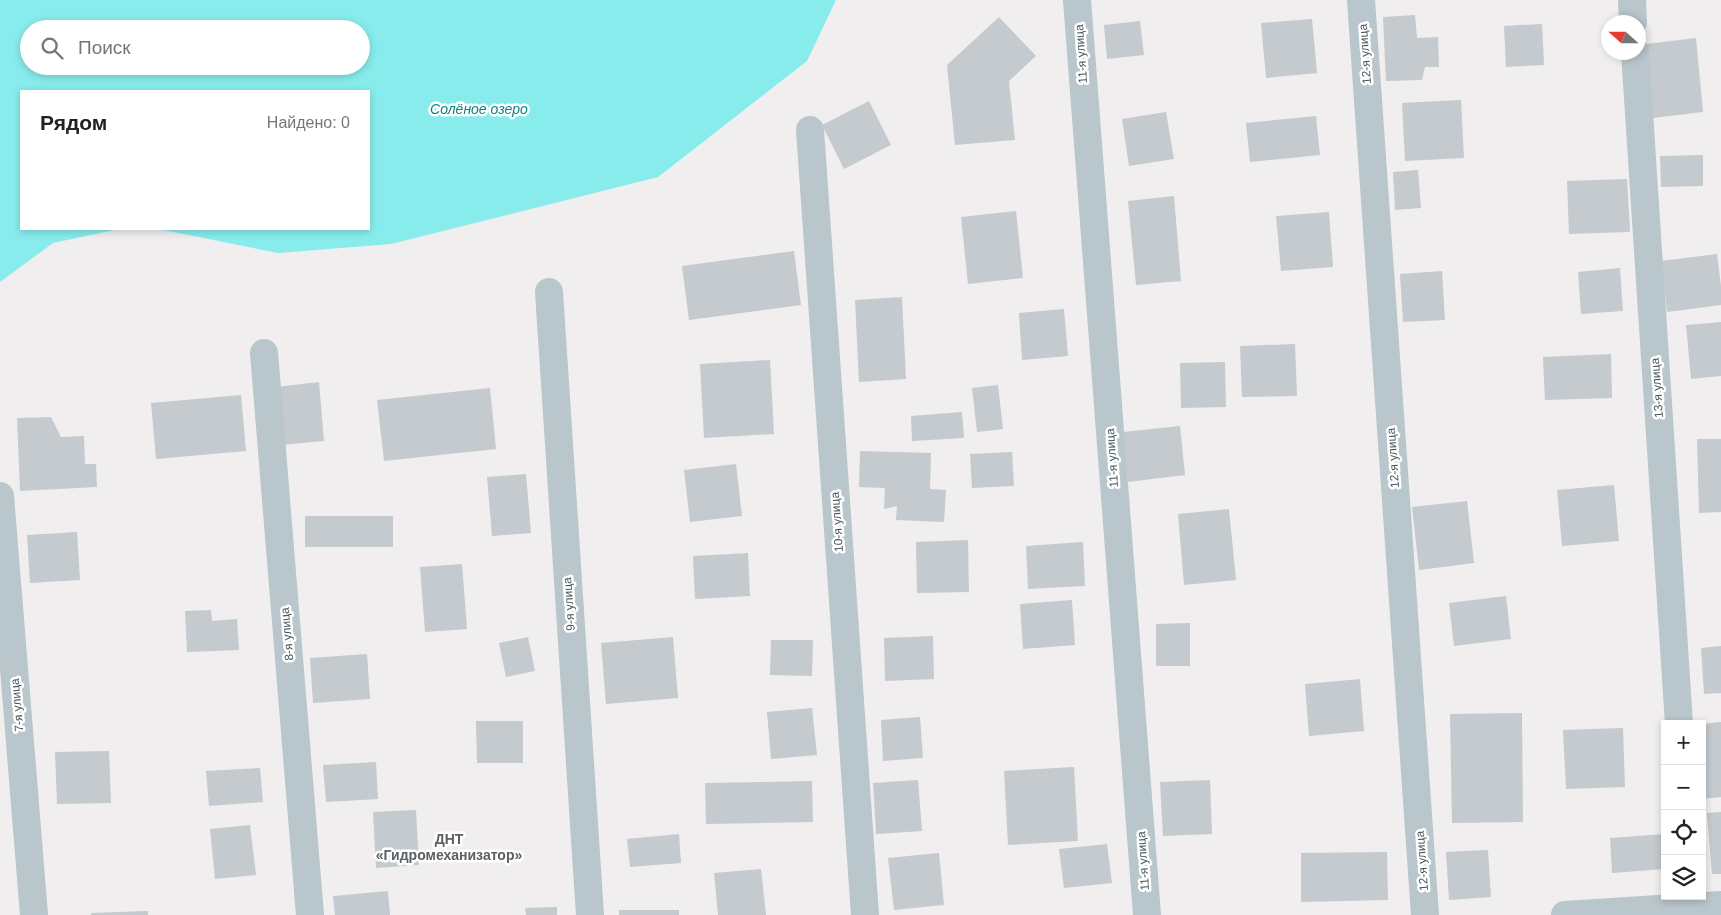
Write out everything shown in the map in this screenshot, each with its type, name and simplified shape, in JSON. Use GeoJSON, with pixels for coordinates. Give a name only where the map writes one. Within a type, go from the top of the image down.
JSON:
{"type":"FeatureCollection","features":[{"type":"Feature","properties":{"kind":"street","name":"11-я улица"},"geometry":{"type":"LineString","coordinates":[[1077,0],[1147,915]]}},
{"type":"Feature","properties":{"kind":"street","name":"12-я улица"},"geometry":{"type":"LineString","coordinates":[[1361,0],[1425,915]]}},
{"type":"Feature","properties":{"kind":"street"},"geometry":{"type":"LineString","coordinates":[[1632,0],[1633,15]]}},
{"type":"Feature","properties":{"kind":"street","name":"13-я улица"},"geometry":{"type":"LineString","coordinates":[[1636,60],[1679,720]]}},
{"type":"Feature","properties":{"kind":"street","name":"10-я улица"},"geometry":{"type":"LineString","coordinates":[[810,130],[865,915]]}},
{"type":"Feature","properties":{"kind":"street","name":"9-я улица"},"geometry":{"type":"LineString","coordinates":[[549,292],[590,915]]}},
{"type":"Feature","properties":{"kind":"street","name":"8-я улица"},"geometry":{"type":"LineString","coordinates":[[264,352],[310,915]]}},
{"type":"Feature","properties":{"kind":"street","name":"7-я улица"},"geometry":{"type":"LineString","coordinates":[[0,496],[34,915]]}},
{"type":"Feature","properties":{"kind":"street"},"geometry":{"type":"LineString","coordinates":[[1565,915],[1721,904]]}},
{"type":"Feature","properties":{"kind":"water","name":"Солёное озеро"},"geometry":{"type":"Polygon","coordinates":[[[0,0],[836,0],[807,61],[658,177],[391,244],[278,253],[163,230],[370,230],[370,90],[20,90],[20,230],[114,230],[53,243],[0,282],[0,0]]]}},
{"type":"Feature","properties":{"kind":"building"},"geometry":{"type":"Polygon","coordinates":[[[1415,15],[1417,38],[1438,37],[1439,67],[1425,67],[1422,80],[1386,81],[1383,17],[1415,15]]]}},
{"type":"Feature","properties":{"kind":"building"},"geometry":{"type":"Polygon","coordinates":[[[999,17],[1036,56],[1009,81],[1015,140],[955,145],[947,65],[999,17]]]}},
{"type":"Feature","properties":{"kind":"building"},"geometry":{"type":"Polygon","coordinates":[[[1312,19],[1317,73],[1266,78],[1261,23],[1312,19]]]}},
{"type":"Feature","properties":{"kind":"building"},"geometry":{"type":"Polygon","coordinates":[[[1140,21],[1144,55],[1107,59],[1104,25],[1140,21]]]}},
{"type":"Feature","properties":{"kind":"building"},"geometry":{"type":"Polygon","coordinates":[[[1542,24],[1544,65],[1506,67],[1504,26],[1542,24]]]}},
{"type":"Feature","properties":{"kind":"building"},"geometry":{"type":"Polygon","coordinates":[[[1696,38],[1703,112],[1653,118],[1646,44],[1696,38]]]}},
{"type":"Feature","properties":{"kind":"building"},"geometry":{"type":"Polygon","coordinates":[[[1461,100],[1464,158],[1405,161],[1402,103],[1461,100]]]}},
{"type":"Feature","properties":{"kind":"building"},"geometry":{"type":"Polygon","coordinates":[[[869,101],[891,145],[844,169],[822,125],[869,101]]]}},
{"type":"Feature","properties":{"kind":"building"},"geometry":{"type":"Polygon","coordinates":[[[1166,112],[1174,159],[1129,166],[1122,119],[1166,112]]]}},
{"type":"Feature","properties":{"kind":"building"},"geometry":{"type":"Polygon","coordinates":[[[1316,116],[1320,155],[1250,162],[1246,123],[1316,116]]]}},
{"type":"Feature","properties":{"kind":"building"},"geometry":{"type":"Polygon","coordinates":[[[1703,155],[1703,186],[1661,187],[1660,156],[1703,155]]]}},
{"type":"Feature","properties":{"kind":"building"},"geometry":{"type":"Polygon","coordinates":[[[1418,170],[1421,208],[1395,210],[1393,172],[1418,170]]]}},
{"type":"Feature","properties":{"kind":"building"},"geometry":{"type":"Polygon","coordinates":[[[1627,179],[1630,232],[1569,234],[1567,181],[1627,179]]]}},
{"type":"Feature","properties":{"kind":"building"},"geometry":{"type":"Polygon","coordinates":[[[1174,196],[1181,281],[1136,285],[1128,201],[1174,196]]]}},
{"type":"Feature","properties":{"kind":"building"},"geometry":{"type":"Polygon","coordinates":[[[1016,211],[1023,278],[968,284],[961,217],[1016,211]]]}},
{"type":"Feature","properties":{"kind":"building"},"geometry":{"type":"Polygon","coordinates":[[[1329,212],[1333,267],[1281,271],[1276,216],[1329,212]]]}},
{"type":"Feature","properties":{"kind":"building"},"geometry":{"type":"Polygon","coordinates":[[[794,251],[801,305],[689,320],[682,266],[794,251]]]}},
{"type":"Feature","properties":{"kind":"building"},"geometry":{"type":"Polygon","coordinates":[[[1717,254],[1721,305],[1667,312],[1661,261],[1717,254]]]}},
{"type":"Feature","properties":{"kind":"building"},"geometry":{"type":"Polygon","coordinates":[[[1620,268],[1623,311],[1581,314],[1578,272],[1620,268]]]}},
{"type":"Feature","properties":{"kind":"building"},"geometry":{"type":"Polygon","coordinates":[[[1442,271],[1445,320],[1403,322],[1400,274],[1442,271]]]}},
{"type":"Feature","properties":{"kind":"building"},"geometry":{"type":"Polygon","coordinates":[[[902,297],[906,379],[859,382],[855,300],[902,297]]]}},
{"type":"Feature","properties":{"kind":"building"},"geometry":{"type":"Polygon","coordinates":[[[1064,309],[1068,356],[1022,360],[1019,313],[1064,309]]]}},
{"type":"Feature","properties":{"kind":"building"},"geometry":{"type":"Polygon","coordinates":[[[1721,322],[1721,376],[1691,379],[1686,325],[1721,322]]]}},
{"type":"Feature","properties":{"kind":"building"},"geometry":{"type":"Polygon","coordinates":[[[1295,344],[1297,396],[1242,397],[1240,346],[1295,344]]]}},
{"type":"Feature","properties":{"kind":"building"},"geometry":{"type":"Polygon","coordinates":[[[1611,354],[1612,398],[1545,400],[1543,357],[1611,354]]]}},
{"type":"Feature","properties":{"kind":"building"},"geometry":{"type":"Polygon","coordinates":[[[770,360],[774,434],[704,438],[700,364],[770,360]]]}},
{"type":"Feature","properties":{"kind":"building"},"geometry":{"type":"Polygon","coordinates":[[[1225,362],[1226,407],[1181,408],[1180,363],[1225,362]]]}},
{"type":"Feature","properties":{"kind":"building"},"geometry":{"type":"Polygon","coordinates":[[[319,382],[324,441],[281,445],[276,387],[319,382]]]}},
{"type":"Feature","properties":{"kind":"building"},"geometry":{"type":"Polygon","coordinates":[[[998,385],[1003,429],[977,432],[972,388],[998,385]]]}},
{"type":"Feature","properties":{"kind":"building"},"geometry":{"type":"Polygon","coordinates":[[[490,388],[496,449],[384,461],[377,400],[490,388]]]}},
{"type":"Feature","properties":{"kind":"building"},"geometry":{"type":"Polygon","coordinates":[[[241,395],[246,451],[156,459],[151,403],[241,395]]]}},
{"type":"Feature","properties":{"kind":"building"},"geometry":{"type":"Polygon","coordinates":[[[962,412],[964,438],[912,441],[911,416],[962,412]]]}},
{"type":"Feature","properties":{"kind":"building"},"geometry":{"type":"Polygon","coordinates":[[[51,417],[61,437],[84,436],[85,464],[96,464],[97,487],[20,491],[17,418],[51,417]]]}},
{"type":"Feature","properties":{"kind":"building"},"geometry":{"type":"Polygon","coordinates":[[[1180,426],[1185,475],[1128,482],[1123,432],[1180,426]]]}},
{"type":"Feature","properties":{"kind":"building"},"geometry":{"type":"Polygon","coordinates":[[[1697,439],[1721,439],[1721,512],[1699,513],[1697,439]]]}},
{"type":"Feature","properties":{"kind":"building"},"geometry":{"type":"Polygon","coordinates":[[[860,451],[931,453],[930,489],[946,490],[944,522],[896,520],[897,506],[884,509],[885,488],[859,487],[860,451]]]}},
{"type":"Feature","properties":{"kind":"building"},"geometry":{"type":"Polygon","coordinates":[[[1012,452],[1014,486],[972,488],[970,454],[1012,452]]]}},
{"type":"Feature","properties":{"kind":"building"},"geometry":{"type":"Polygon","coordinates":[[[736,464],[742,516],[690,522],[684,470],[736,464]]]}},
{"type":"Feature","properties":{"kind":"building"},"geometry":{"type":"Polygon","coordinates":[[[526,474],[531,533],[492,536],[487,477],[526,474]]]}},
{"type":"Feature","properties":{"kind":"building"},"geometry":{"type":"Polygon","coordinates":[[[1614,485],[1619,541],[1562,546],[1557,490],[1614,485]]]}},
{"type":"Feature","properties":{"kind":"building"},"geometry":{"type":"Polygon","coordinates":[[[1467,501],[1474,563],[1419,570],[1412,507],[1467,501]]]}},
{"type":"Feature","properties":{"kind":"building"},"geometry":{"type":"Polygon","coordinates":[[[1229,509],[1236,580],[1184,585],[1178,514],[1229,509]]]}},
{"type":"Feature","properties":{"kind":"building"},"geometry":{"type":"Polygon","coordinates":[[[305,516],[393,516],[393,547],[305,547],[305,516]]]}},
{"type":"Feature","properties":{"kind":"building"},"geometry":{"type":"Polygon","coordinates":[[[77,532],[80,580],[30,583],[27,535],[77,532]]]}},
{"type":"Feature","properties":{"kind":"building"},"geometry":{"type":"Polygon","coordinates":[[[968,540],[969,592],[917,593],[916,542],[968,540]]]}},
{"type":"Feature","properties":{"kind":"building"},"geometry":{"type":"Polygon","coordinates":[[[1083,542],[1085,586],[1028,589],[1026,546],[1083,542]]]}},
{"type":"Feature","properties":{"kind":"building"},"geometry":{"type":"Polygon","coordinates":[[[748,553],[750,596],[695,599],[693,556],[748,553]]]}},
{"type":"Feature","properties":{"kind":"building"},"geometry":{"type":"Polygon","coordinates":[[[462,564],[467,629],[425,632],[420,567],[462,564]]]}},
{"type":"Feature","properties":{"kind":"building"},"geometry":{"type":"Polygon","coordinates":[[[1506,596],[1511,639],[1454,646],[1449,603],[1506,596]]]}},
{"type":"Feature","properties":{"kind":"building"},"geometry":{"type":"Polygon","coordinates":[[[1072,600],[1075,645],[1023,649],[1020,604],[1072,600]]]}},
{"type":"Feature","properties":{"kind":"building"},"geometry":{"type":"Polygon","coordinates":[[[211,610],[212,621],[237,619],[239,650],[187,652],[185,611],[211,610]]]}},
{"type":"Feature","properties":{"kind":"building"},"geometry":{"type":"Polygon","coordinates":[[[1190,623],[1190,666],[1156,666],[1156,624],[1190,623]]]}},
{"type":"Feature","properties":{"kind":"building"},"geometry":{"type":"Polygon","coordinates":[[[933,636],[934,679],[885,681],[884,638],[933,636]]]}},
{"type":"Feature","properties":{"kind":"building"},"geometry":{"type":"Polygon","coordinates":[[[528,637],[535,671],[506,677],[499,643],[528,637]]]}},
{"type":"Feature","properties":{"kind":"building"},"geometry":{"type":"Polygon","coordinates":[[[673,637],[678,698],[606,704],[601,643],[673,637]]]}},
{"type":"Feature","properties":{"kind":"building"},"geometry":{"type":"Polygon","coordinates":[[[771,640],[813,640],[812,676],[770,675],[771,640]]]}},
{"type":"Feature","properties":{"kind":"building"},"geometry":{"type":"Polygon","coordinates":[[[1721,646],[1721,693],[1704,694],[1701,648],[1721,646]]]}},
{"type":"Feature","properties":{"kind":"building"},"geometry":{"type":"Polygon","coordinates":[[[367,654],[370,699],[313,703],[310,658],[367,654]]]}},
{"type":"Feature","properties":{"kind":"building"},"geometry":{"type":"Polygon","coordinates":[[[1360,679],[1364,731],[1309,736],[1305,684],[1360,679]]]}},
{"type":"Feature","properties":{"kind":"building"},"geometry":{"type":"Polygon","coordinates":[[[812,708],[817,755],[771,759],[767,712],[812,708]]]}},
{"type":"Feature","properties":{"kind":"building"},"geometry":{"type":"Polygon","coordinates":[[[1522,713],[1523,822],[1452,823],[1450,714],[1522,713]]]}},
{"type":"Feature","properties":{"kind":"building"},"geometry":{"type":"Polygon","coordinates":[[[920,717],[923,758],[883,761],[881,720],[920,717]]]}},
{"type":"Feature","properties":{"kind":"building"},"geometry":{"type":"Polygon","coordinates":[[[476,721],[523,721],[523,763],[477,763],[476,721]]]}},
{"type":"Feature","properties":{"kind":"building"},"geometry":{"type":"Polygon","coordinates":[[[1721,722],[1721,797],[1706,799],[1706,765],[1706,724],[1721,722]]]}},
{"type":"Feature","properties":{"kind":"building"},"geometry":{"type":"Polygon","coordinates":[[[1623,728],[1625,787],[1566,789],[1563,730],[1623,728]]]}},
{"type":"Feature","properties":{"kind":"building"},"geometry":{"type":"Polygon","coordinates":[[[109,751],[111,803],[57,804],[55,752],[109,751]]]}},
{"type":"Feature","properties":{"kind":"building"},"geometry":{"type":"Polygon","coordinates":[[[376,762],[378,799],[326,802],[323,765],[376,762]]]}},
{"type":"Feature","properties":{"kind":"building"},"geometry":{"type":"Polygon","coordinates":[[[1074,767],[1078,841],[1008,845],[1004,771],[1074,767]]]}},
{"type":"Feature","properties":{"kind":"building"},"geometry":{"type":"Polygon","coordinates":[[[260,768],[263,802],[209,806],[206,771],[260,768]]]}},
{"type":"Feature","properties":{"kind":"building"},"geometry":{"type":"Polygon","coordinates":[[[918,780],[922,831],[876,834],[873,783],[918,780]]]}},
{"type":"Feature","properties":{"kind":"building"},"geometry":{"type":"Polygon","coordinates":[[[1210,780],[1212,834],[1163,836],[1160,782],[1210,780]]]}},
{"type":"Feature","properties":{"kind":"building"},"geometry":{"type":"Polygon","coordinates":[[[812,781],[813,822],[706,824],[705,783],[812,781]]]}},
{"type":"Feature","properties":{"kind":"building"},"geometry":{"type":"Polygon","coordinates":[[[416,810],[419,865],[376,868],[373,812],[416,810]]]}},
{"type":"Feature","properties":{"kind":"building"},"geometry":{"type":"Polygon","coordinates":[[[1721,812],[1721,874],[1712,874],[1707,813],[1721,812]]]}},
{"type":"Feature","properties":{"kind":"building"},"geometry":{"type":"Polygon","coordinates":[[[250,825],[256,875],[215,879],[210,829],[250,825]]]}},
{"type":"Feature","properties":{"kind":"building"},"geometry":{"type":"Polygon","coordinates":[[[679,834],[681,863],[630,867],[627,839],[679,834]]]}},
{"type":"Feature","properties":{"kind":"building"},"geometry":{"type":"Polygon","coordinates":[[[1661,834],[1661,869],[1612,873],[1610,838],[1661,834]]]}},
{"type":"Feature","properties":{"kind":"building"},"geometry":{"type":"Polygon","coordinates":[[[1107,844],[1112,883],[1064,888],[1059,849],[1107,844]]]}},
{"type":"Feature","properties":{"kind":"building"},"geometry":{"type":"Polygon","coordinates":[[[1488,850],[1491,897],[1449,900],[1446,852],[1488,850]]]}},
{"type":"Feature","properties":{"kind":"building"},"geometry":{"type":"Polygon","coordinates":[[[1387,852],[1388,900],[1301,902],[1301,853],[1387,852]]]}},
{"type":"Feature","properties":{"kind":"building"},"geometry":{"type":"Polygon","coordinates":[[[939,853],[944,905],[894,910],[888,858],[939,853]]]}},
{"type":"Feature","properties":{"kind":"building"},"geometry":{"type":"Polygon","coordinates":[[[761,869],[766,915],[718,915],[714,873],[761,869]]]}},
{"type":"Feature","properties":{"kind":"building"},"geometry":{"type":"Polygon","coordinates":[[[388,891],[390,915],[335,915],[333,896],[388,891]]]}},
{"type":"Feature","properties":{"kind":"building"},"geometry":{"type":"Polygon","coordinates":[[[557,907],[557,915],[526,915],[525,908],[557,907]]]}},
{"type":"Feature","properties":{"kind":"building"},"geometry":{"type":"Polygon","coordinates":[[[619,910],[679,910],[679,915],[619,915],[619,910]]]}},
{"type":"Feature","properties":{"kind":"building"},"geometry":{"type":"Polygon","coordinates":[[[148,911],[148,915],[91,915],[91,913],[148,911]]]}},
{"type":"Feature","properties":{"kind":"district","name":"ДНТ «Гидромеханизатор»"},"geometry":{"type":"Point","coordinates":[449,848]}}]}
